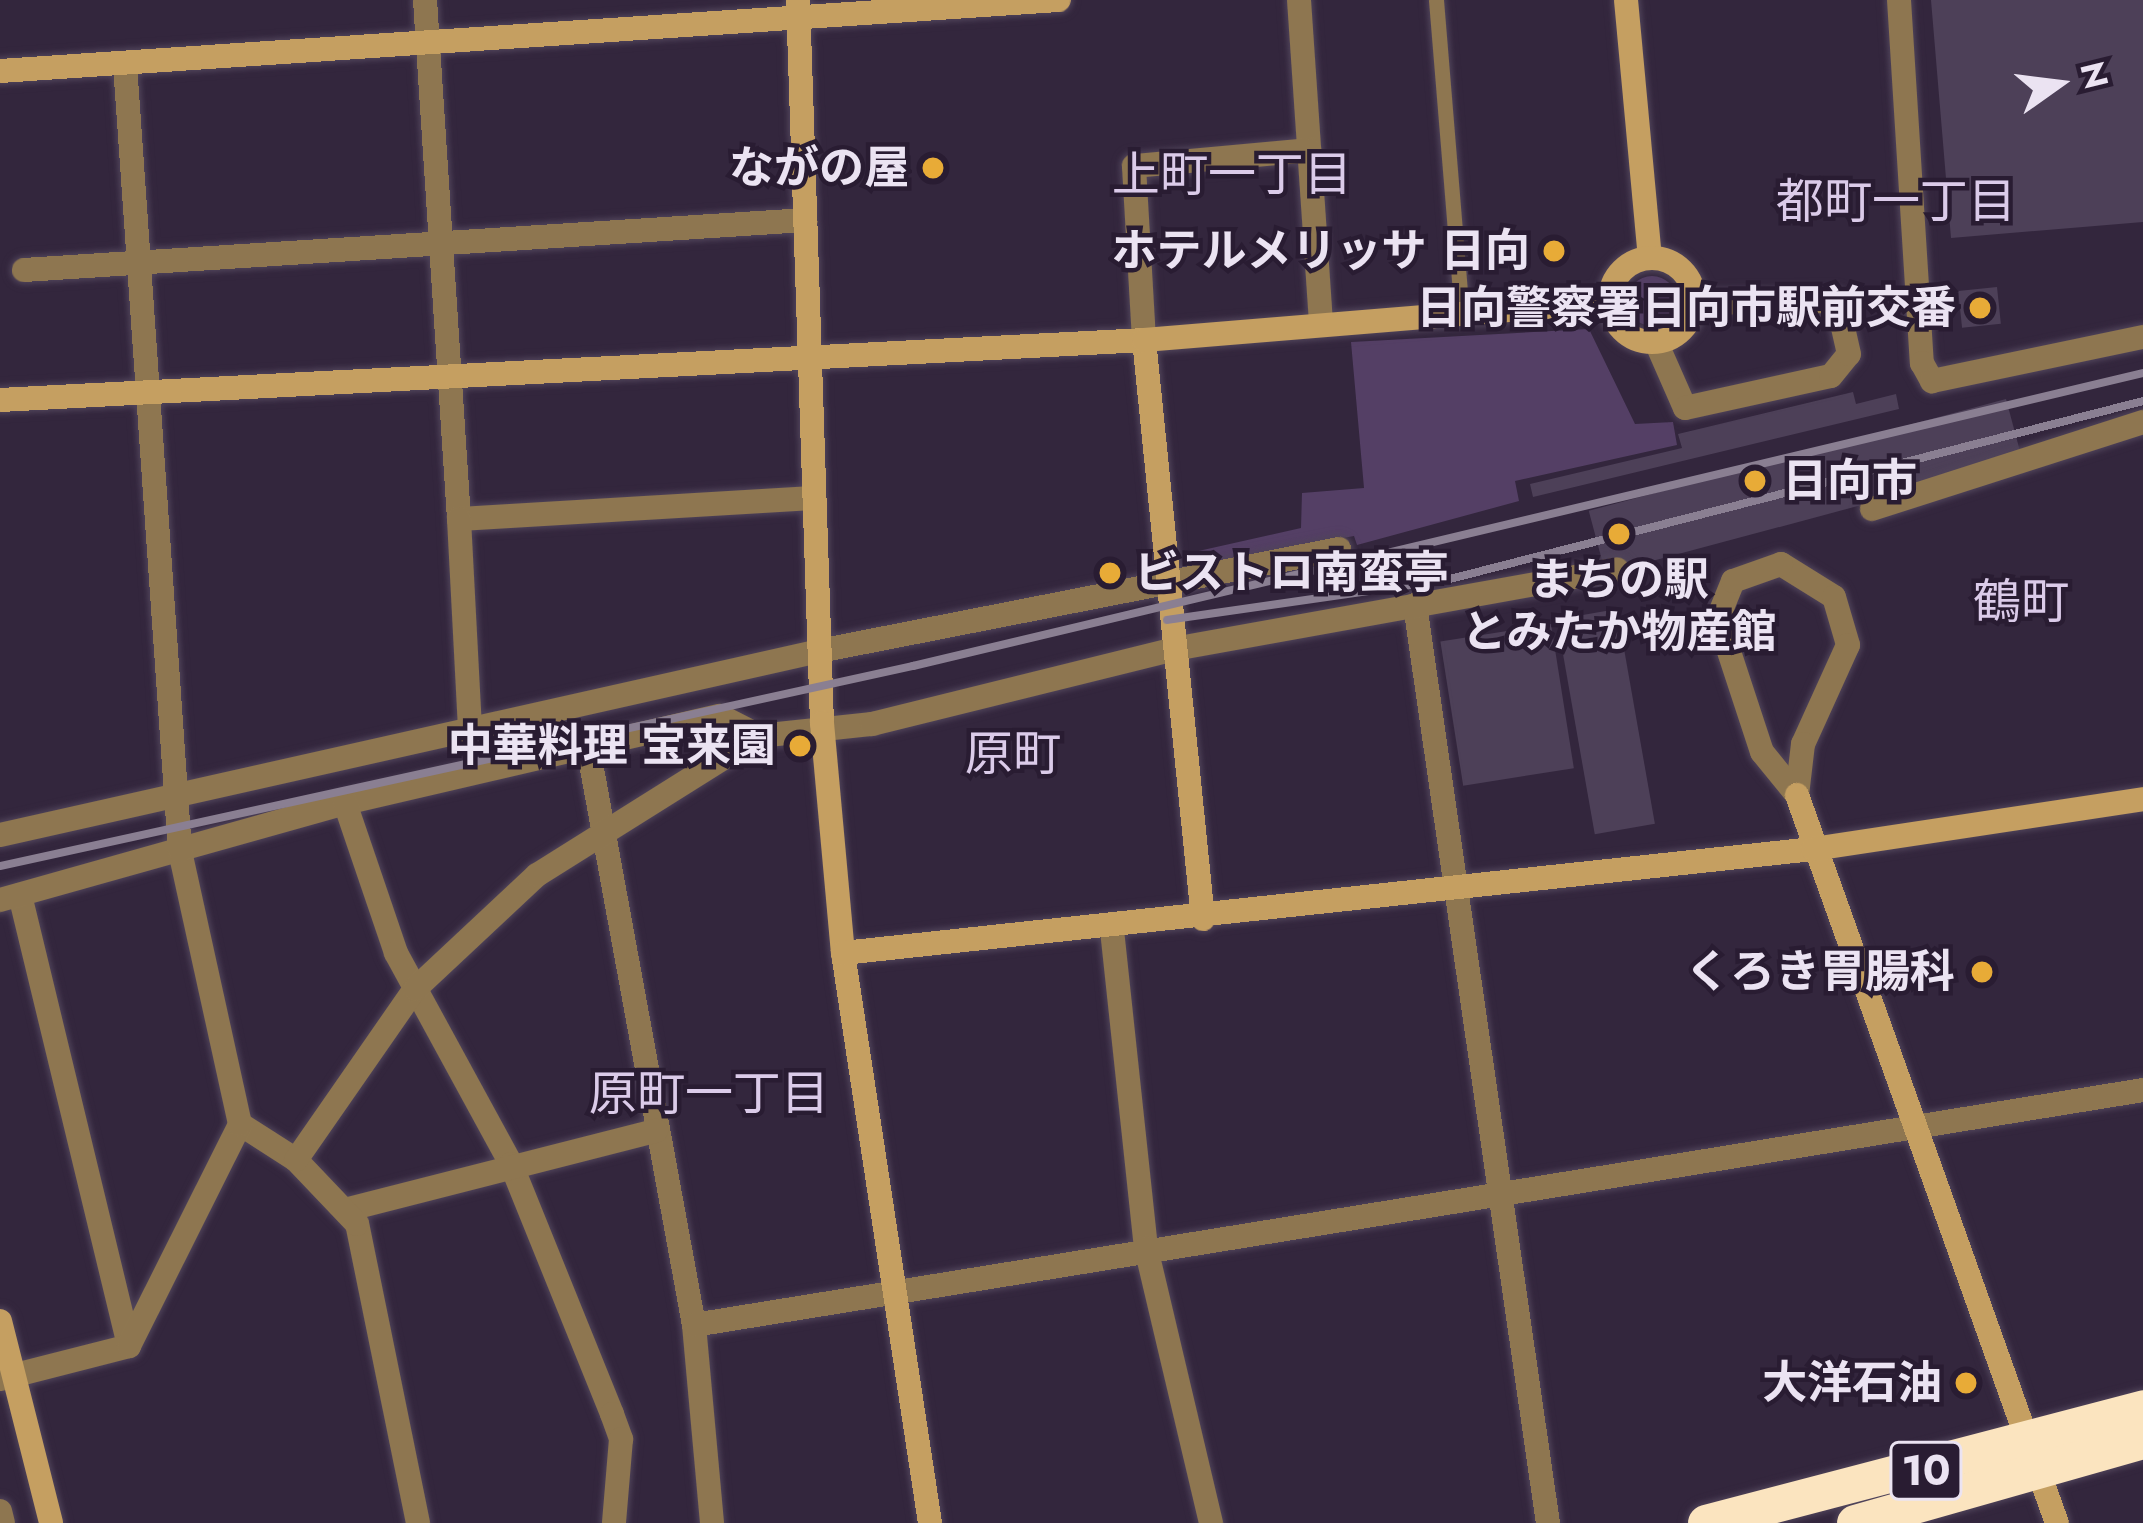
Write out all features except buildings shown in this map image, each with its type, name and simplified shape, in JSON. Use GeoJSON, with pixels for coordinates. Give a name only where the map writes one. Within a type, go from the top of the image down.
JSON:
{"type":"FeatureCollection","features":[{"type":"Feature","properties":{"kind":"highway","name":"10"},"geometry":{"type":"LineString","coordinates":[[1855,1523],[2035,1461],[2143,1408]]}},
{"type":"Feature","properties":{"kind":"highway","name":"10"},"geometry":{"type":"LineString","coordinates":[[1706,1523],[2143,1441]]}},
{"type":"Feature","properties":{"kind":"street"},"geometry":{"type":"LineString","coordinates":[[425,0],[470,730]]}},
{"type":"Feature","properties":{"kind":"street"},"geometry":{"type":"LineString","coordinates":[[0,71],[798,9],[1059,0]]}},
{"type":"Feature","properties":{"kind":"street"},"geometry":{"type":"LineString","coordinates":[[1298,0],[1321,324]]}},
{"type":"Feature","properties":{"kind":"street"},"geometry":{"type":"LineString","coordinates":[[1626,0],[1650,257]]}},
{"type":"Feature","properties":{"kind":"street"},"geometry":{"type":"LineString","coordinates":[[1899,0],[1932,381],[2143,337]]}},
{"type":"Feature","properties":{"kind":"street"},"geometry":{"type":"LineString","coordinates":[[798,9],[819,651],[843,953],[930,1523]]}},
{"type":"Feature","properties":{"kind":"street"},"geometry":{"type":"LineString","coordinates":[[6,1377],[129,1346],[240,1124],[180,851],[142,388],[125,64]]}},
{"type":"Feature","properties":{"kind":"street"},"geometry":{"type":"LineString","coordinates":[[1203,919],[1144,340],[1134,166],[1309,150]]}},
{"type":"Feature","properties":{"kind":"street"},"geometry":{"type":"LineString","coordinates":[[24,270],[438,236],[805,220]]}},
{"type":"Feature","properties":{"kind":"street"},"geometry":{"type":"LineString","coordinates":[[1656,342],[1682,329],[1694,303],[1682,270],[1650,257],[1625,266],[1609,302],[1619,328],[1656,342],[1685,408],[1831,376],[1849,354],[1837,301],[1694,303]]}},
{"type":"Feature","properties":{"kind":"street"},"geometry":{"type":"LineString","coordinates":[[0,400],[809,352],[1144,340],[1609,302]]}},
{"type":"Feature","properties":{"kind":"street"},"geometry":{"type":"LineString","coordinates":[[1872,509],[2143,422]]}},
{"type":"Feature","properties":{"kind":"street"},"geometry":{"type":"LineString","coordinates":[[459,519],[813,499]]}},
{"type":"Feature","properties":{"kind":"street"},"geometry":{"type":"LineString","coordinates":[[0,835],[819,651],[1339,549]]}},
{"type":"Feature","properties":{"kind":"street"},"geometry":{"type":"LineString","coordinates":[[1797,795],[1803,743],[1848,645],[1834,597],[1781,564],[1733,581],[1718,617],[1762,752],[1797,795],[2057,1523]]}},
{"type":"Feature","properties":{"kind":"street"},"geometry":{"type":"LineString","coordinates":[[296,1160],[415,989],[602,827],[759,736],[823,723],[872,724],[1174,649],[1617,569]]}},
{"type":"Feature","properties":{"kind":"street"},"geometry":{"type":"LineString","coordinates":[[1415,605],[1548,1523]]}},
{"type":"Feature","properties":{"kind":"street"},"geometry":{"type":"LineString","coordinates":[[129,1346],[10,897],[345,803],[720,716],[759,736]]}},
{"type":"Feature","properties":{"kind":"street"},"geometry":{"type":"LineString","coordinates":[[587,747],[694,1325],[712,1523]]}},
{"type":"Feature","properties":{"kind":"street"},"geometry":{"type":"LineString","coordinates":[[843,953],[1112,930],[1813,849],[2143,799]]}},
{"type":"Feature","properties":{"kind":"street"},"geometry":{"type":"LineString","coordinates":[[345,803],[415,989],[511,1163],[621,1439],[614,1523]]}},
{"type":"Feature","properties":{"kind":"street"},"geometry":{"type":"LineString","coordinates":[[1112,930],[1146,1248],[1211,1523]]}},
{"type":"Feature","properties":{"kind":"street"},"geometry":{"type":"LineString","coordinates":[[694,1325],[1146,1248],[1915,1130],[2143,1090]]}},
{"type":"Feature","properties":{"kind":"street"},"geometry":{"type":"LineString","coordinates":[[240,1124],[296,1160],[349,1209],[418,1523]]}},
{"type":"Feature","properties":{"kind":"street"},"geometry":{"type":"LineString","coordinates":[[349,1209],[511,1163],[656,1132]]}},
{"type":"Feature","properties":{"kind":"street"},"geometry":{"type":"LineString","coordinates":[[0,1321],[6,1377],[51,1523]]}},
{"type":"Feature","properties":{"kind":"street"},"geometry":{"type":"LineString","coordinates":[[0,1511],[3,1523]]}},
{"type":"Feature","properties":{"kind":"lane"},"geometry":{"type":"LineString","coordinates":[[1436,0],[1462,313]]}},
{"type":"Feature","properties":{"kind":"shaded area"},"geometry":{"type":"Polygon","coordinates":[[[1652,276],[1670,283],[1677,301],[1670,319],[1652,326],[1634,319],[1627,301],[1634,283],[1652,276]]]}},
{"type":"Feature","properties":{"kind":"shaded area"},"geometry":{"type":"Polygon","coordinates":[[[1589,329],[1635,424],[1673,422],[1677,445],[1515,481],[1519,501],[1357,545],[1354,536],[1198,565],[1194,552],[1301,528],[1302,493],[1364,488],[1351,342],[1589,329]]]}},
{"type":"Feature","properties":{"kind":"railway"},"geometry":{"type":"LineString","coordinates":[[0,866],[913,666],[2143,373]]}},
{"type":"Feature","properties":{"kind":"railway"},"geometry":{"type":"LineString","coordinates":[[1167,620],[1446,580],[2143,401]]}},
{"type":"Feature","properties":{"kind":"place","name":"ながの屋"},"geometry":{"type":"Point","coordinates":[933,168]}},
{"type":"Feature","properties":{"kind":"place","name":"ホテルメリッサ 日向"},"geometry":{"type":"Point","coordinates":[1554,251]}},
{"type":"Feature","properties":{"kind":"place","name":"日向警察署日向市駅前交番"},"geometry":{"type":"Point","coordinates":[1980,308]}},
{"type":"Feature","properties":{"kind":"place","name":"日向市"},"geometry":{"type":"Point","coordinates":[1755,481]}},
{"type":"Feature","properties":{"kind":"place","name":"まちの駅 とみたか物産館"},"geometry":{"type":"Point","coordinates":[1619,534]}},
{"type":"Feature","properties":{"kind":"place","name":"ビストロ南蛮亭"},"geometry":{"type":"Point","coordinates":[1110,573]}},
{"type":"Feature","properties":{"kind":"place","name":"中華料理 宝来園"},"geometry":{"type":"Point","coordinates":[800,746]}},
{"type":"Feature","properties":{"kind":"place","name":"くろき胃腸科"},"geometry":{"type":"Point","coordinates":[1982,972]}},
{"type":"Feature","properties":{"kind":"place","name":"大洋石油"},"geometry":{"type":"Point","coordinates":[1966,1383]}},
{"type":"Feature","properties":{"kind":"district","name":"上町一丁目"},"geometry":{"type":"Point","coordinates":[1232,175]}},
{"type":"Feature","properties":{"kind":"district","name":"都町一丁目"},"geometry":{"type":"Point","coordinates":[1896,202]}},
{"type":"Feature","properties":{"kind":"district","name":"鶴町"},"geometry":{"type":"Point","coordinates":[2021,602]}},
{"type":"Feature","properties":{"kind":"district","name":"原町"},"geometry":{"type":"Point","coordinates":[1013,754]}},
{"type":"Feature","properties":{"kind":"district","name":"原町一丁目"},"geometry":{"type":"Point","coordinates":[709,1094]}}]}
